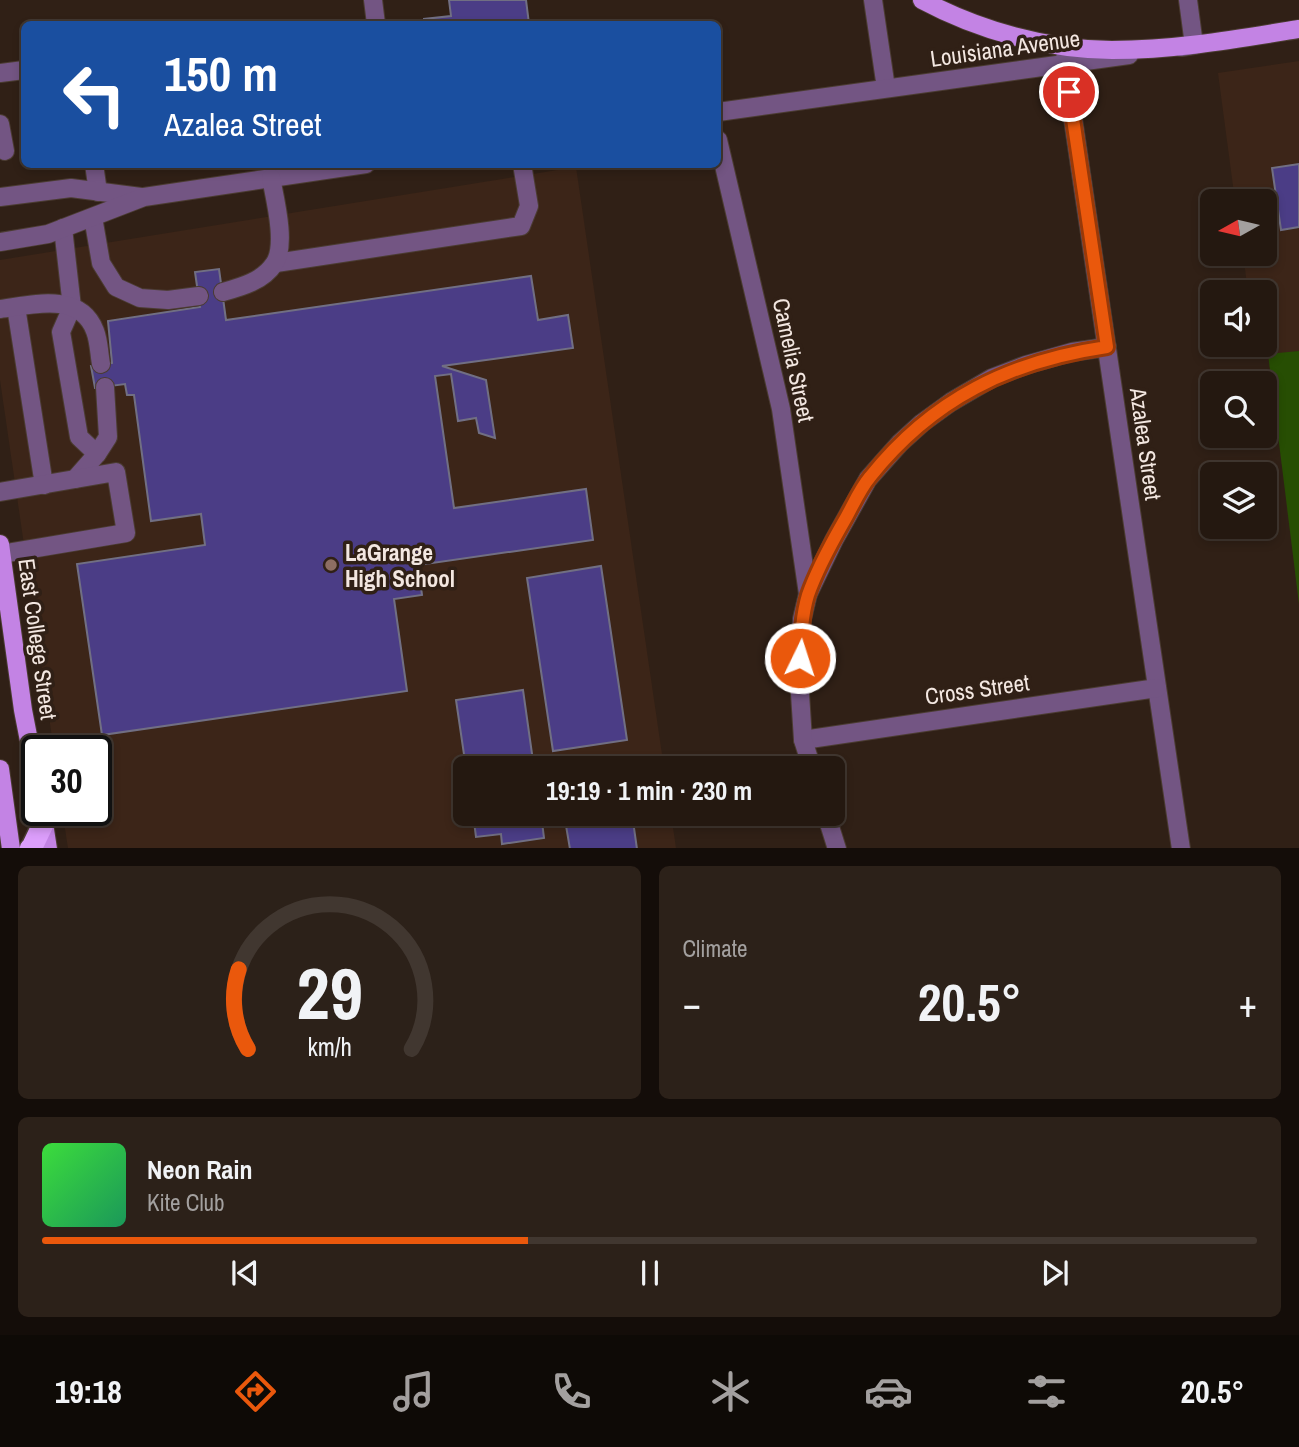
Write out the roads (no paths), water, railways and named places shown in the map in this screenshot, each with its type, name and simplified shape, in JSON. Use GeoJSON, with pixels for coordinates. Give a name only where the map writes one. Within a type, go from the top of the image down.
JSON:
{"type":"FeatureCollection","features":[{"type":"Feature","properties":{"kind":"highway"},"geometry":{"type":"LineString","coordinates":[[30,848],[39,826]]}},
{"type":"Feature","properties":{"kind":"main road"},"geometry":{"type":"LineString","coordinates":[[922,0],[984,27],[1066,46],[1111,50],[1194,45]]}},
{"type":"Feature","properties":{"kind":"main road","name":"Louisiana Avenue"},"geometry":{"type":"LineString","coordinates":[[1194,45],[1299,29]]}},
{"type":"Feature","properties":{"kind":"main road","name":"East College Street"},"geometry":{"type":"LineString","coordinates":[[1,549],[28,735]]}},
{"type":"Feature","properties":{"kind":"main road"},"geometry":{"type":"LineString","coordinates":[[0,769],[11,848]]}},
{"type":"Feature","properties":{"kind":"main road"},"geometry":{"type":"LineString","coordinates":[[45,826],[48,848]]}},
{"type":"Feature","properties":{"kind":"street"},"geometry":{"type":"LineString","coordinates":[[373,0],[376,21]]}},
{"type":"Feature","properties":{"kind":"street"},"geometry":{"type":"LineString","coordinates":[[873,0],[886,88]]}},
{"type":"Feature","properties":{"kind":"street"},"geometry":{"type":"LineString","coordinates":[[1188,0],[1194,45]]}},
{"type":"Feature","properties":{"kind":"street","name":"Louisiana Avenue"},"geometry":{"type":"LineString","coordinates":[[721,112],[1194,45]]}},
{"type":"Feature","properties":{"kind":"street","name":"Azalea Street"},"geometry":{"type":"LineString","coordinates":[[1066,46],[1065,65],[1181,848]]}},
{"type":"Feature","properties":{"kind":"street"},"geometry":{"type":"LineString","coordinates":[[0,72],[21,70]]}},
{"type":"Feature","properties":{"kind":"street"},"geometry":{"type":"LineString","coordinates":[[0,124],[5,151]]}},
{"type":"Feature","properties":{"kind":"street","name":"Camelia Street"},"geometry":{"type":"LineString","coordinates":[[721,153],[781,409],[808,594]]}},
{"type":"Feature","properties":{"kind":"street"},"geometry":{"type":"LineString","coordinates":[[95,168],[98,191]]}},
{"type":"Feature","properties":{"kind":"street"},"geometry":{"type":"LineString","coordinates":[[0,242],[48,234],[144,197],[339,168]]}},
{"type":"Feature","properties":{"kind":"street"},"geometry":{"type":"LineString","coordinates":[[223,292],[244,286],[261,277],[276,263],[521,226],[529,206],[523,168]]}},
{"type":"Feature","properties":{"kind":"street"},"geometry":{"type":"LineString","coordinates":[[271,178],[279,220],[280,242],[276,263]]}},
{"type":"Feature","properties":{"kind":"street"},"geometry":{"type":"LineString","coordinates":[[0,197],[71,188],[144,197]]}},
{"type":"Feature","properties":{"kind":"street"},"geometry":{"type":"LineString","coordinates":[[93,217],[101,263],[116,287],[140,298],[168,300],[199,296]]}},
{"type":"Feature","properties":{"kind":"street"},"geometry":{"type":"LineString","coordinates":[[63,228],[72,307],[61,332],[79,437],[97,454]]}},
{"type":"Feature","properties":{"kind":"street"},"geometry":{"type":"LineString","coordinates":[[44,485],[8,308],[54,302],[72,307],[86,315],[95,330],[101,364]]}},
{"type":"Feature","properties":{"kind":"street"},"geometry":{"type":"LineString","coordinates":[[808,756],[803,740],[799,678],[803,619],[808,594],[868,479],[900,443],[951,402],[1003,374],[1026,365],[1072,352],[1107,347]]}},
{"type":"Feature","properties":{"kind":"street"},"geometry":{"type":"LineString","coordinates":[[75,479],[108,437],[105,387]]}},
{"type":"Feature","properties":{"kind":"street"},"geometry":{"type":"LineString","coordinates":[[0,492],[116,472],[126,533],[1,549]]}},
{"type":"Feature","properties":{"kind":"street","name":"Cross Street"},"geometry":{"type":"LineString","coordinates":[[803,740],[1157,688]]}},
{"type":"Feature","properties":{"kind":"street"},"geometry":{"type":"LineString","coordinates":[[830,826],[837,848]]}},
{"type":"Feature","properties":{"kind":"place","name":"LaGrange High School"},"geometry":{"type":"Point","coordinates":[331,565]}}]}
